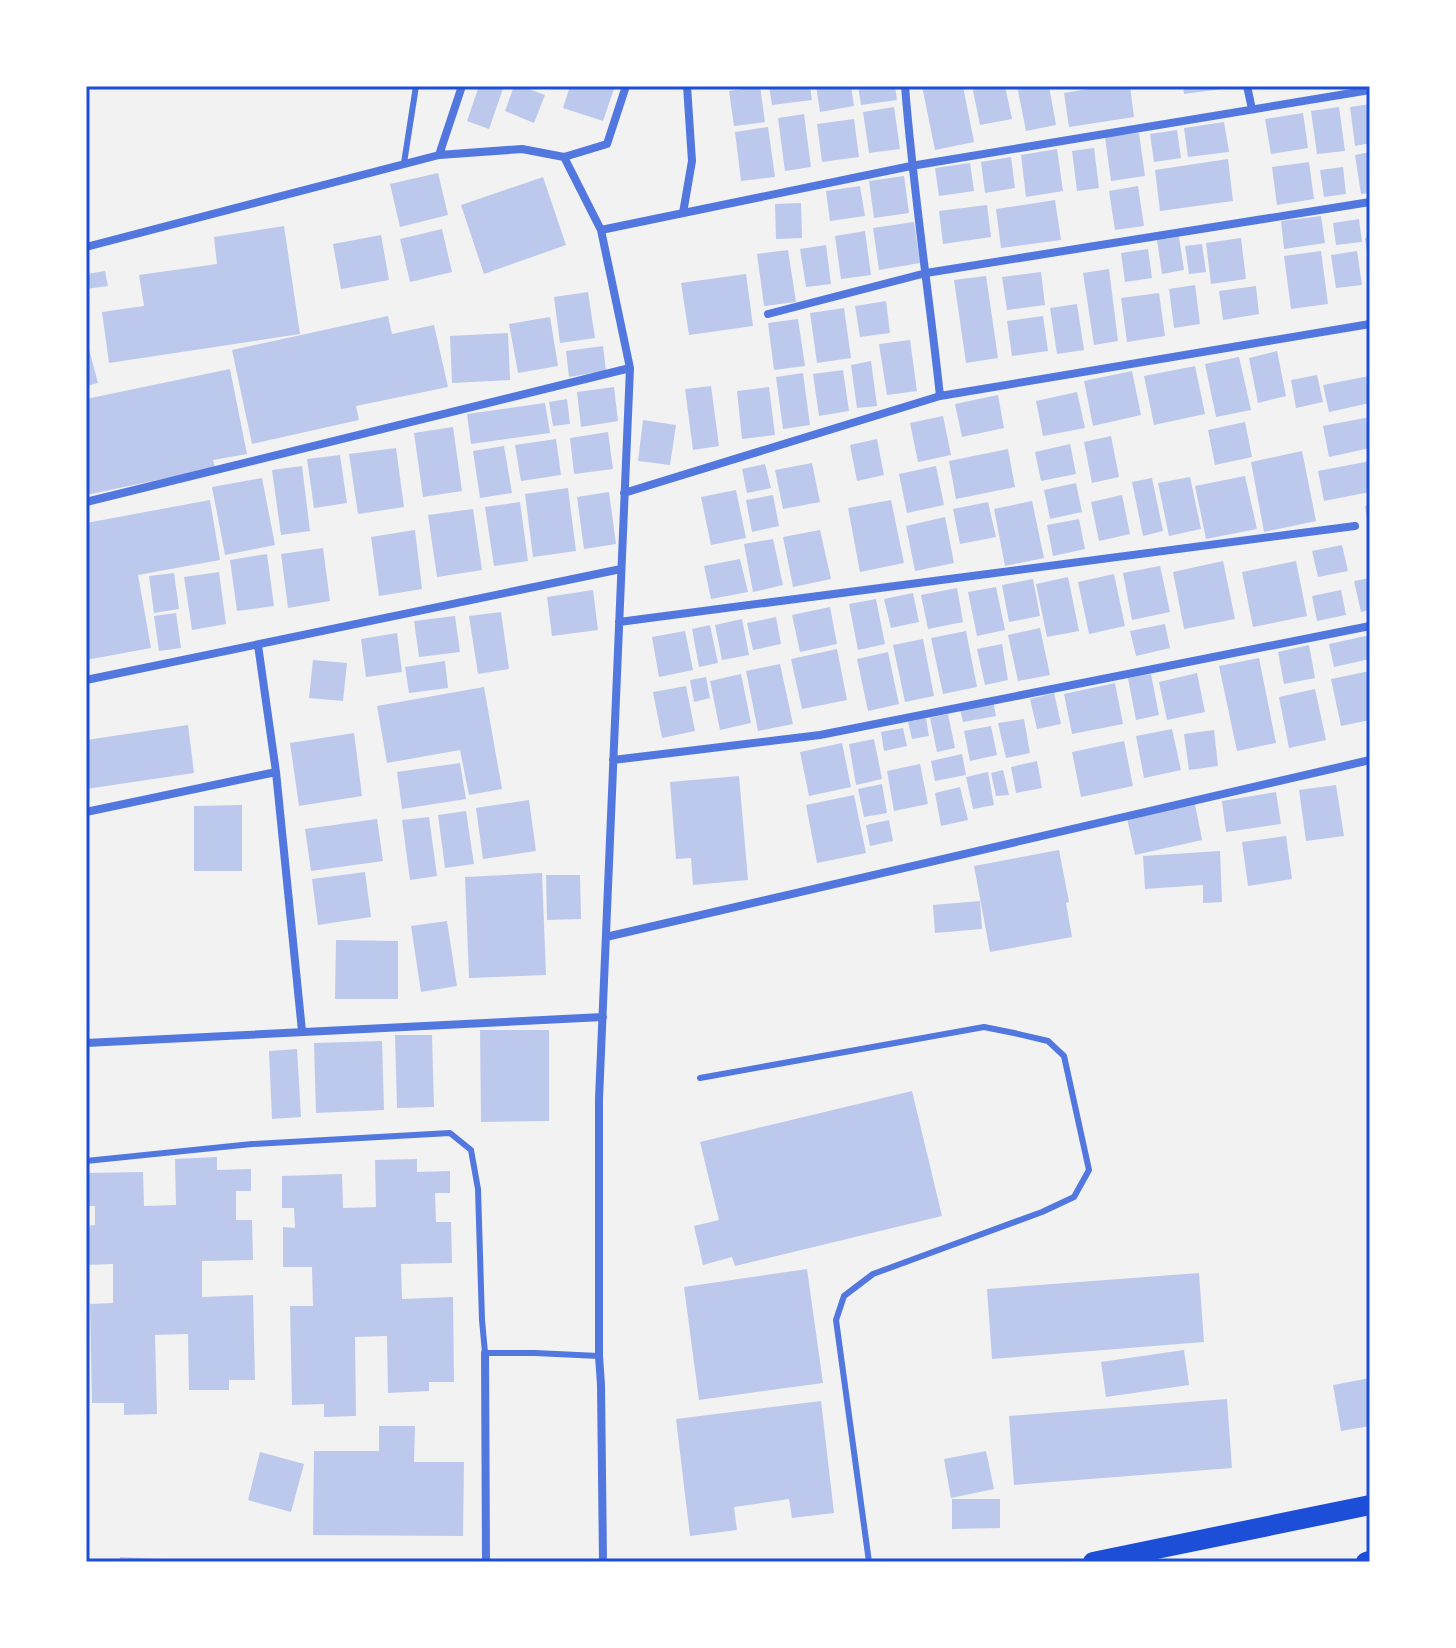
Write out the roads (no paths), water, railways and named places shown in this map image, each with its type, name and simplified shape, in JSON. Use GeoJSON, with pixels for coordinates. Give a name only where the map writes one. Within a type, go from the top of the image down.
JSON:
{"type":"FeatureCollection","features":[{"type":"Feature","properties":{"kind":"main road"},"geometry":{"type":"LineString","coordinates":[[1093,1562],[1370,1505]]}},
{"type":"Feature","properties":{"kind":"street"},"geometry":{"type":"LineString","coordinates":[[439,155],[462,86]]}},
{"type":"Feature","properties":{"kind":"street"},"geometry":{"type":"LineString","coordinates":[[86,247],[439,155],[522,149],[564,157],[607,144],[626,86]]}},
{"type":"Feature","properties":{"kind":"street"},"geometry":{"type":"LineString","coordinates":[[683,213],[692,161],[687,86]]}},
{"type":"Feature","properties":{"kind":"street"},"geometry":{"type":"LineString","coordinates":[[905,86],[911,166],[940,396]]}},
{"type":"Feature","properties":{"kind":"street"},"geometry":{"type":"LineString","coordinates":[[1247,86],[1252,109]]}},
{"type":"Feature","properties":{"kind":"street"},"geometry":{"type":"LineString","coordinates":[[601,230],[911,166],[1370,90]]}},
{"type":"Feature","properties":{"kind":"street"},"geometry":{"type":"LineString","coordinates":[[564,157],[601,230],[630,368],[599,1099],[603,1562]]}},
{"type":"Feature","properties":{"kind":"street"},"geometry":{"type":"LineString","coordinates":[[768,314],[926,273],[1370,202]]}},
{"type":"Feature","properties":{"kind":"street"},"geometry":{"type":"LineString","coordinates":[[624,493],[940,396],[1370,324]]}},
{"type":"Feature","properties":{"kind":"street"},"geometry":{"type":"LineString","coordinates":[[86,502],[630,368]]}},
{"type":"Feature","properties":{"kind":"street"},"geometry":{"type":"LineString","coordinates":[[619,622],[1355,526]]}},
{"type":"Feature","properties":{"kind":"street"},"geometry":{"type":"LineString","coordinates":[[86,680],[621,569]]}},
{"type":"Feature","properties":{"kind":"street"},"geometry":{"type":"LineString","coordinates":[[613,760],[820,735],[1370,626]]}},
{"type":"Feature","properties":{"kind":"street"},"geometry":{"type":"LineString","coordinates":[[258,645],[276,772],[302,1031]]}},
{"type":"Feature","properties":{"kind":"street"},"geometry":{"type":"LineString","coordinates":[[606,937],[1370,760]]}},
{"type":"Feature","properties":{"kind":"street"},"geometry":{"type":"LineString","coordinates":[[86,812],[276,772]]}},
{"type":"Feature","properties":{"kind":"street"},"geometry":{"type":"LineString","coordinates":[[86,1043],[603,1017]]}},
{"type":"Feature","properties":{"kind":"street"},"geometry":{"type":"LineString","coordinates":[[485,1353],[486,1562]]}},
{"type":"Feature","properties":{"kind":"lane"},"geometry":{"type":"LineString","coordinates":[[404,163],[416,86]]}},
{"type":"Feature","properties":{"kind":"lane"},"geometry":{"type":"LineString","coordinates":[[700,1078],[984,1027],[1048,1041],[1064,1056],[1089,1170],[1074,1197],[1042,1212],[873,1274],[844,1296],[836,1320],[869,1562]]}},
{"type":"Feature","properties":{"kind":"lane"},"geometry":{"type":"LineString","coordinates":[[86,1161],[252,1144],[450,1133],[471,1150],[478,1189],[485,1353],[599,1356]]}}]}
